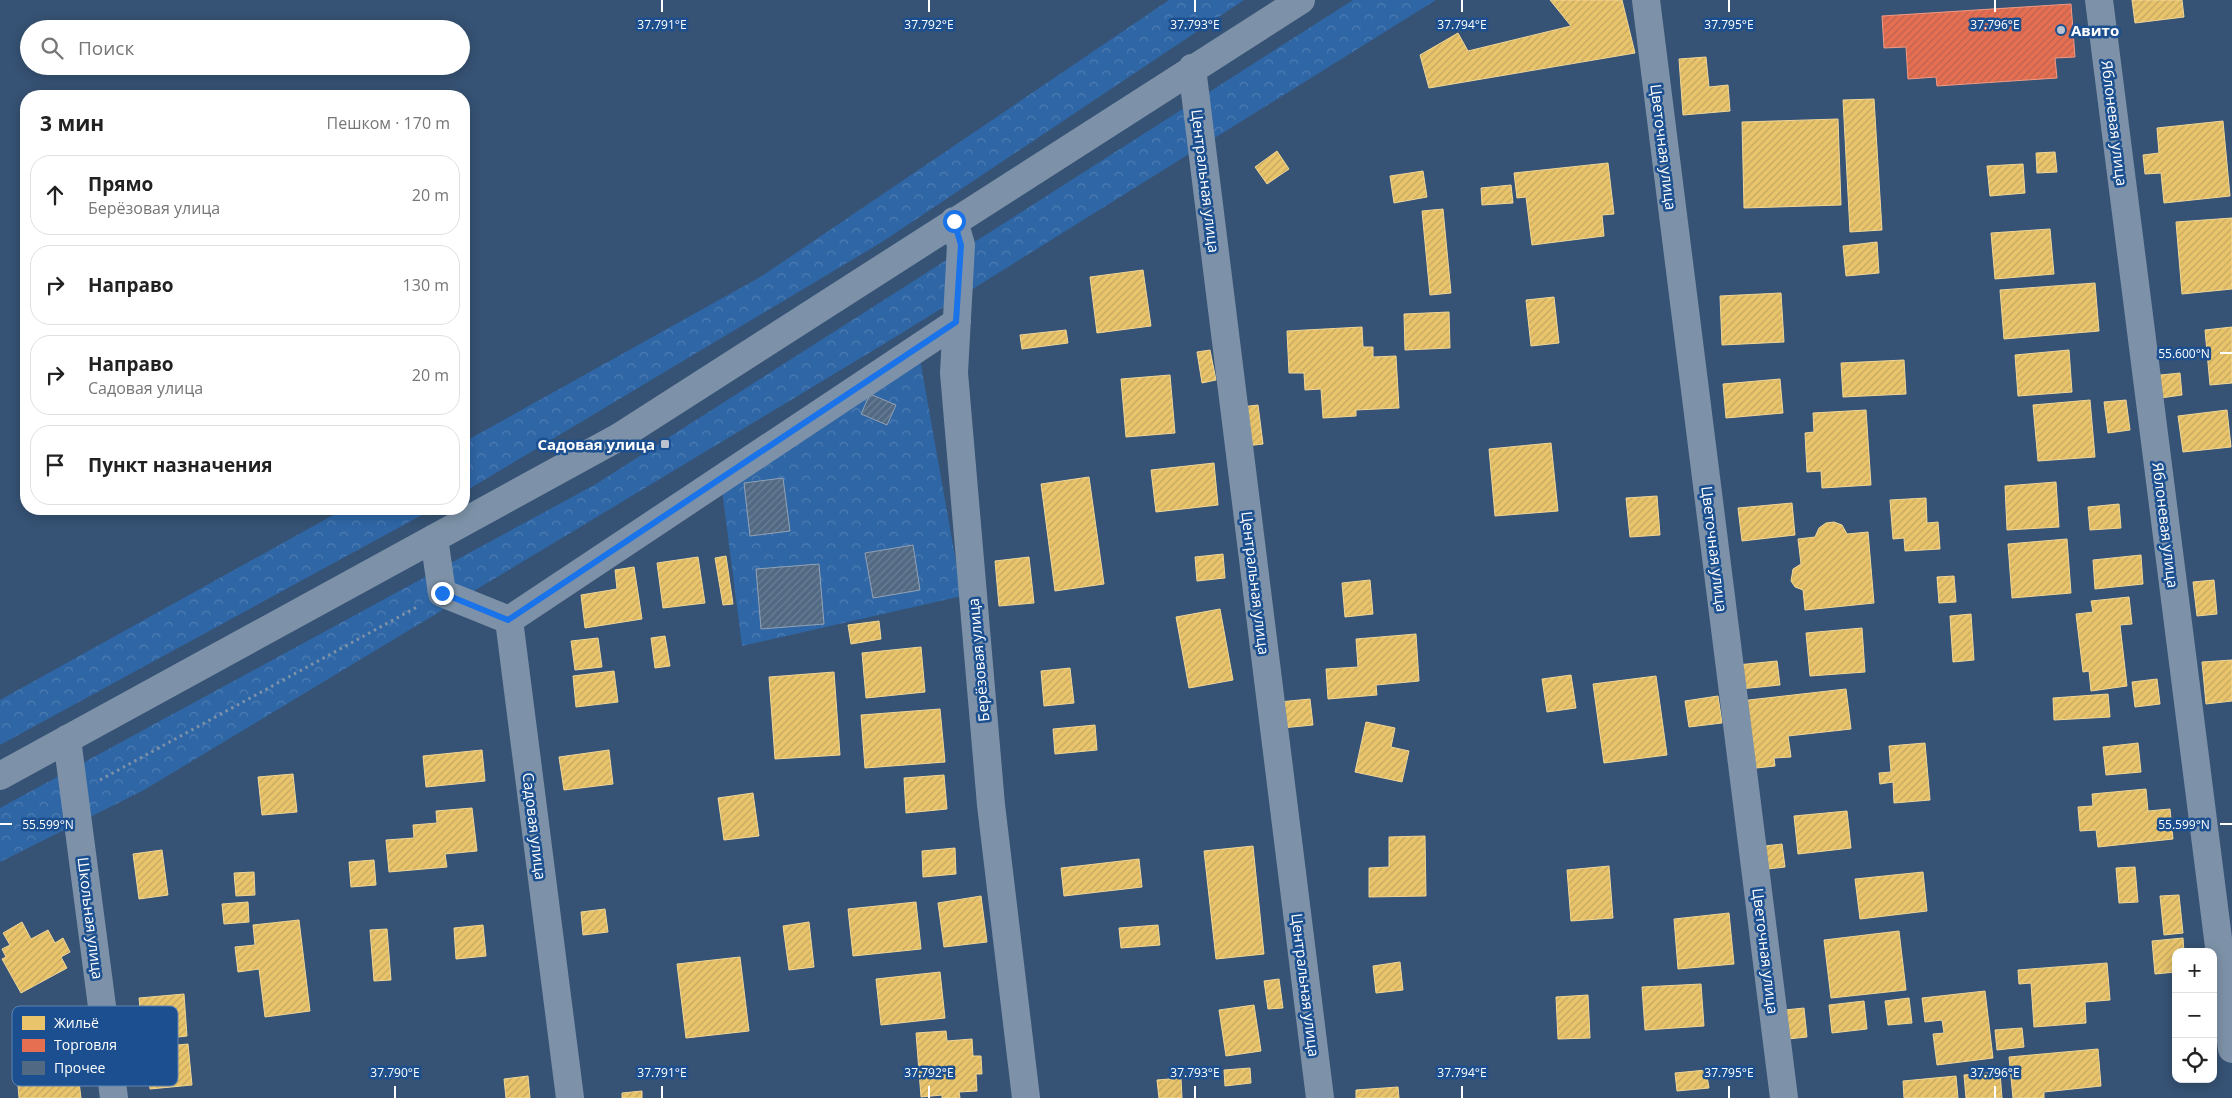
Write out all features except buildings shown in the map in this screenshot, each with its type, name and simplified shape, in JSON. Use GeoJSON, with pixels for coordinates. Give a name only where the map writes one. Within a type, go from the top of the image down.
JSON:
{"type":"FeatureCollection","features":[{"type":"Feature","properties":{"kind":"street"},"geometry":{"type":"LineString","coordinates":[[0,776],[619,437],[1192,68],[1301,0]]}},
{"type":"Feature","properties":{"kind":"street","name":"Цветочная улица"},"geometry":{"type":"LineString","coordinates":[[1646,0],[1784,1098]]}},
{"type":"Feature","properties":{"kind":"street","name":"Яблоневая улица"},"geometry":{"type":"LineString","coordinates":[[2099,0],[2232,1050]]}},
{"type":"Feature","properties":{"kind":"street","name":"Центральная улица"},"geometry":{"type":"LineString","coordinates":[[1192,68],[1320,1098]]}},
{"type":"Feature","properties":{"kind":"street","name":"Берёзовая улица"},"geometry":{"type":"LineString","coordinates":[[954,221],[961,245],[954,373],[991,805],[1026,1098]]}},
{"type":"Feature","properties":{"kind":"street"},"geometry":{"type":"LineString","coordinates":[[434,538],[442,593],[508,620],[956,322]]}},
{"type":"Feature","properties":{"kind":"street","name":"Садовая улица"},"geometry":{"type":"LineString","coordinates":[[508,620],[570,1098]]}},
{"type":"Feature","properties":{"kind":"street","name":"Школьная улица"},"geometry":{"type":"LineString","coordinates":[[68,739],[102,1006]]}},
{"type":"Feature","properties":{"kind":"path"},"geometry":{"type":"LineString","coordinates":[[75,794],[442,593]]}},
{"type":"Feature","properties":{"kind":"green space"},"geometry":{"type":"Polygon","coordinates":[[[1169,0],[1244,0],[882,242],[470,488],[470,439],[762,276],[1169,0]]]}},
{"type":"Feature","properties":{"kind":"green space"},"geometry":{"type":"Polygon","coordinates":[[[1353,0],[1436,0],[902,333],[144,790],[0,862],[0,808],[596,484],[1353,0]]]}},
{"type":"Feature","properties":{"kind":"green space"},"geometry":{"type":"Polygon","coordinates":[[[920,359],[962,596],[742,646],[722,490],[920,359]]]}},
{"type":"Feature","properties":{"kind":"green space"},"geometry":{"type":"Polygon","coordinates":[[[333,515],[422,515],[0,745],[0,700],[333,515]]]}},
{"type":"Feature","properties":{"kind":"place","name":"Авито"},"geometry":{"type":"Point","coordinates":[2061,30]}},
{"type":"Feature","properties":{"kind":"place","name":"Садовая улица"},"geometry":{"type":"Point","coordinates":[665,444]}},
{"type":"Feature","properties":{"kind":"route"},"geometry":{"type":"LineString","coordinates":[[442,593],[508,620],[956,322],[961,245],[954,221]]}}]}
